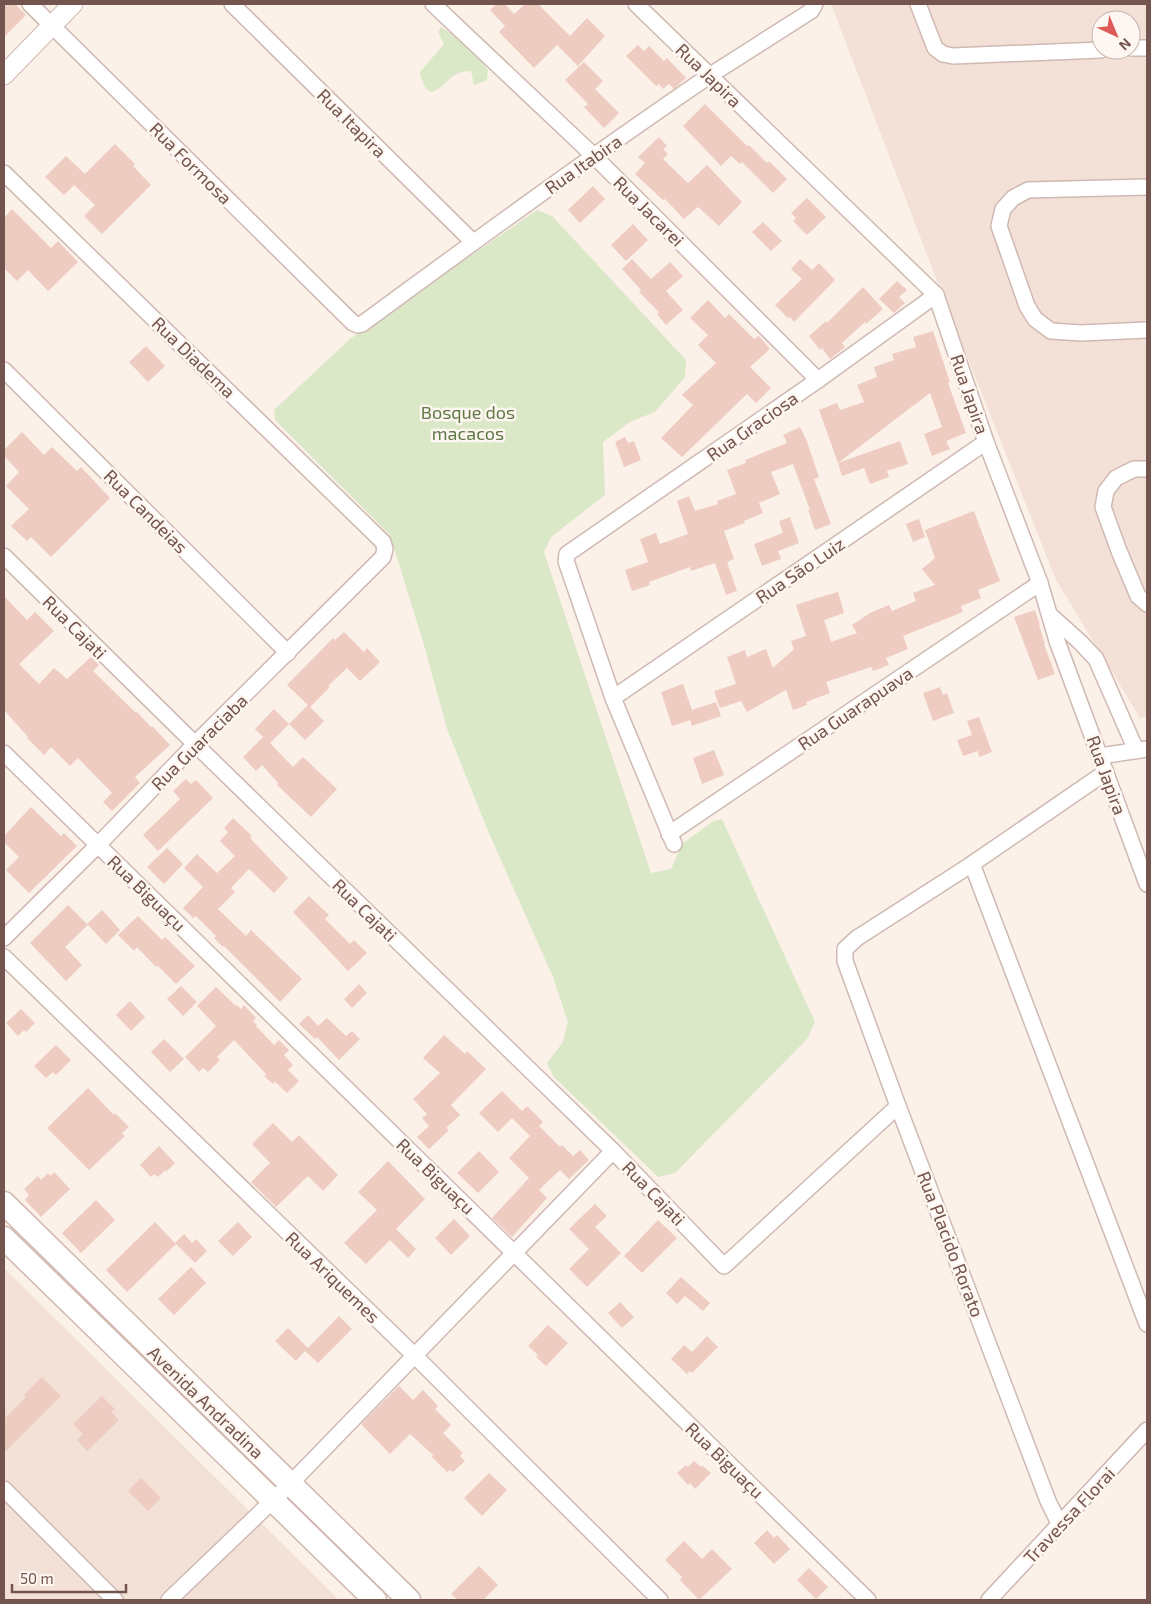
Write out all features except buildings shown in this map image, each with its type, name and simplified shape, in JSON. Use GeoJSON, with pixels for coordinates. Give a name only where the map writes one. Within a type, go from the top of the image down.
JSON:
{"type":"FeatureCollection","features":[{"type":"Feature","properties":{"kind":"main road","name":"Avenida Andradina"},"geometry":{"type":"LineString","coordinates":[[4,1203],[409,1600]]}},
{"type":"Feature","properties":{"kind":"main road","name":"Avenida Andradina"},"geometry":{"type":"LineString","coordinates":[[4,1238],[375,1600]]}},
{"type":"Feature","properties":{"kind":"street","name":"Rua Formosa"},"geometry":{"type":"LineString","coordinates":[[30,4],[353,322]]}},
{"type":"Feature","properties":{"kind":"street"},"geometry":{"type":"LineString","coordinates":[[4,75],[73,4]]}},
{"type":"Feature","properties":{"kind":"street","name":"Rua Itapira"},"geometry":{"type":"LineString","coordinates":[[232,4],[473,242]]}},
{"type":"Feature","properties":{"kind":"street","name":"Rua Jacarei"},"geometry":{"type":"LineString","coordinates":[[433,4],[594,156],[818,380]]}},
{"type":"Feature","properties":{"kind":"street","name":"Rua Japira"},"geometry":{"type":"LineString","coordinates":[[636,4],[936,296],[986,442],[1040,583],[1057,641],[1147,884]]}},
{"type":"Feature","properties":{"kind":"street","name":"Rua Itabira"},"geometry":{"type":"LineString","coordinates":[[353,322],[358,325],[362,324],[594,156],[710,76],[811,11],[815,4]]}},
{"type":"Feature","properties":{"kind":"street"},"geometry":{"type":"LineString","coordinates":[[918,4],[935,48],[943,54],[953,56],[1091,50]]}},
{"type":"Feature","properties":{"kind":"street","name":"Rua Diadema"},"geometry":{"type":"LineString","coordinates":[[4,173],[383,542]]}},
{"type":"Feature","properties":{"kind":"street"},"geometry":{"type":"LineString","coordinates":[[1147,187],[1028,190],[1013,198],[1003,209],[999,226],[1028,306],[1035,319],[1051,331],[1081,333],[1147,330]]}},
{"type":"Feature","properties":{"kind":"street","name":"Rua Graciosa"},"geometry":{"type":"LineString","coordinates":[[613,698],[566,561],[567,554],[936,296]]}},
{"type":"Feature","properties":{"kind":"street","name":"Rua Candeias"},"geometry":{"type":"LineString","coordinates":[[4,370],[288,652]]}},
{"type":"Feature","properties":{"kind":"street","name":"Rua São Luiz"},"geometry":{"type":"LineString","coordinates":[[613,698],[986,442]]}},
{"type":"Feature","properties":{"kind":"street"},"geometry":{"type":"LineString","coordinates":[[1147,469],[1134,469],[1116,478],[1106,491],[1103,507],[1138,596],[1147,604]]}},
{"type":"Feature","properties":{"kind":"street","name":"Rua Guaraciaba"},"geometry":{"type":"LineString","coordinates":[[4,938],[383,557],[385,549],[383,542]]}},
{"type":"Feature","properties":{"kind":"street","name":"Rua Cajati"},"geometry":{"type":"LineString","coordinates":[[4,556],[613,1151],[724,1266],[898,1106]]}},
{"type":"Feature","properties":{"kind":"street","name":"Rua Guarapuava"},"geometry":{"type":"LineString","coordinates":[[613,698],[671,839],[1040,583]]}},
{"type":"Feature","properties":{"kind":"street"},"geometry":{"type":"LineString","coordinates":[[1050,615],[1080,642],[1096,660],[1142,750],[1100,756]]}},
{"type":"Feature","properties":{"kind":"street","name":"Rua Biguaçu"},"geometry":{"type":"LineString","coordinates":[[4,753],[868,1600]]}},
{"type":"Feature","properties":{"kind":"street"},"geometry":{"type":"LineString","coordinates":[[1106,772],[972,864],[1147,1324]]}},
{"type":"Feature","properties":{"kind":"street","name":"Rua Placido Rorato"},"geometry":{"type":"LineString","coordinates":[[972,864],[857,938],[846,949],[845,961],[1048,1502],[1060,1525]]}},
{"type":"Feature","properties":{"kind":"street","name":"Rua Ariquemes"},"geometry":{"type":"LineString","coordinates":[[4,957],[414,1355],[660,1600]]}},
{"type":"Feature","properties":{"kind":"street"},"geometry":{"type":"LineString","coordinates":[[169,1600],[290,1484],[613,1151]]}},
{"type":"Feature","properties":{"kind":"street","name":"Travessa Florai"},"geometry":{"type":"LineString","coordinates":[[989,1600],[1147,1430]]}},
{"type":"Feature","properties":{"kind":"street"},"geometry":{"type":"LineString","coordinates":[[4,1489],[115,1600]]}},
{"type":"Feature","properties":{"kind":"shaded area"},"geometry":{"type":"Polygon","coordinates":[[[831,4],[1147,4],[1147,717],[1140,718],[1056,580],[939,286],[831,4]]]}},
{"type":"Feature","properties":{"kind":"shaded area"},"geometry":{"type":"Polygon","coordinates":[[[4,1268],[339,1600],[4,1600],[4,1268]]]}},
{"type":"Feature","properties":{"kind":"green space"},"geometry":{"type":"Polygon","coordinates":[[[441,27],[456,36],[480,60],[488,70],[487,80],[474,85],[471,71],[463,72],[453,76],[432,92],[426,89],[420,72],[444,44],[438,32],[441,27]]]}},
{"type":"Feature","properties":{"kind":"green space","name":"Bosque dos macacos"},"geometry":{"type":"Polygon","coordinates":[[[537,210],[552,216],[686,360],[685,377],[655,412],[630,422],[603,442],[605,495],[551,537],[544,552],[651,873],[671,869],[682,844],[712,822],[722,819],[815,1022],[807,1039],[675,1173],[658,1177],[553,1076],[547,1063],[563,1042],[568,1022],[553,977],[488,831],[447,729],[424,645],[389,534],[275,420],[274,410],[350,339],[537,210]]]}}]}
